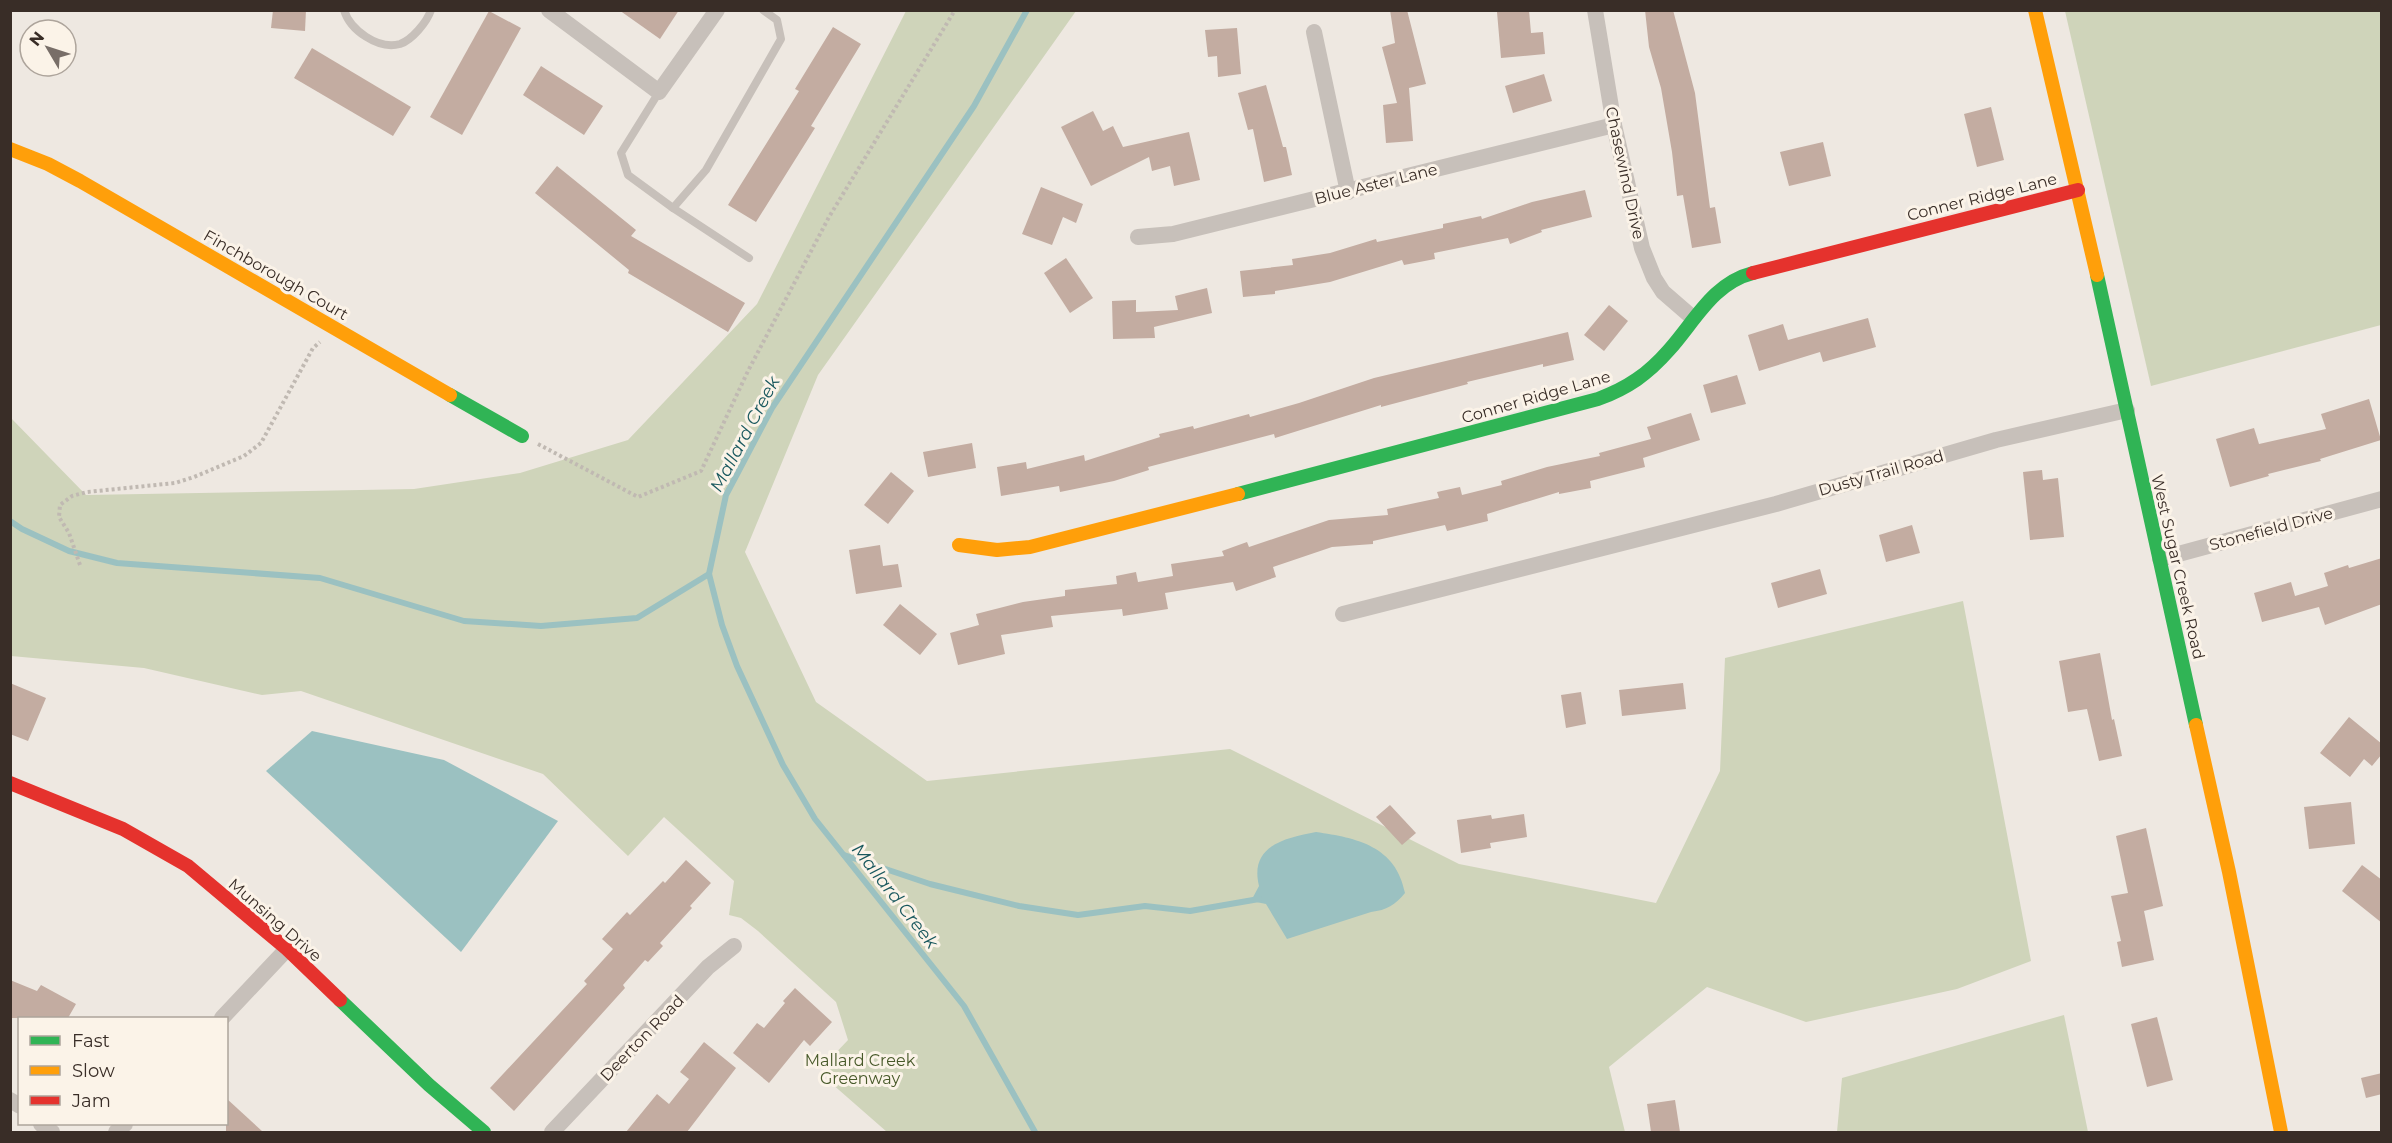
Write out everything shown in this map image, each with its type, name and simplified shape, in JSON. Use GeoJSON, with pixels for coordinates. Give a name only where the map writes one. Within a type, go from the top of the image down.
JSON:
{"type":"FeatureCollection","features":[{"type":"Feature","properties":{"kind":"street"},"geometry":{"type":"LineString","coordinates":[[549,10],[659,92],[717,10]]}},
{"type":"Feature","properties":{"kind":"street","name":"Chasewind Drive"},"geometry":{"type":"LineString","coordinates":[[1595,10],[1614,125],[1642,248],[1654,278],[1663,292],[1693,318]]}},
{"type":"Feature","properties":{"kind":"street","name":"West Sugar Creek Road"},"geometry":{"type":"LineString","coordinates":[[2035,10],[2078,190],[2229,872],[2281,1132]]}},
{"type":"Feature","properties":{"kind":"street"},"geometry":{"type":"LineString","coordinates":[[1314,32],[1348,192]]}},
{"type":"Feature","properties":{"kind":"street","name":"Blue Aster Lane"},"geometry":{"type":"LineString","coordinates":[[1138,237],[1173,234],[1614,125]]}},
{"type":"Feature","properties":{"kind":"street","name":"Finchborough Court"},"geometry":{"type":"LineString","coordinates":[[10,149],[48,164],[80,181],[522,436]]}},
{"type":"Feature","properties":{"kind":"street","name":"Conner Ridge Lane"},"geometry":{"type":"LineString","coordinates":[[959,545],[980,550],[1011,551],[1055,542],[1598,399],[1623,390],[1649,370],[1670,350],[1712,296],[1730,283],[1749,274],[2078,190]]}},
{"type":"Feature","properties":{"kind":"street","name":"Dusty Trail Road"},"geometry":{"type":"LineString","coordinates":[[1343,614],[1776,504],[1996,440],[2127,410]]}},
{"type":"Feature","properties":{"kind":"street","name":"Stonefield Drive"},"geometry":{"type":"LineString","coordinates":[[2160,559],[2382,499]]}},
{"type":"Feature","properties":{"kind":"street","name":"Munsing Drive"},"geometry":{"type":"LineString","coordinates":[[10,783],[123,829],[188,866],[287,950],[429,1085],[484,1132]]}},
{"type":"Feature","properties":{"kind":"street","name":"Deerton Road"},"geometry":{"type":"LineString","coordinates":[[552,1132],[708,968],[734,946]]}},
{"type":"Feature","properties":{"kind":"street"},"geometry":{"type":"LineString","coordinates":[[223,1017],[287,950]]}},
{"type":"Feature","properties":{"kind":"lane"},"geometry":{"type":"LineString","coordinates":[[344,10],[347,19],[363,35],[382,45],[401,44],[416,32],[432,10]]}},
{"type":"Feature","properties":{"kind":"lane"},"geometry":{"type":"LineString","coordinates":[[673,208],[706,170],[781,39],[777,20],[764,10]]}},
{"type":"Feature","properties":{"kind":"lane"},"geometry":{"type":"LineString","coordinates":[[659,92],[621,153],[628,175],[749,258]]}},
{"type":"Feature","properties":{"kind":"path"},"geometry":{"type":"LineString","coordinates":[[522,436],[638,497],[701,471],[748,371],[829,217],[955,10]]}},
{"type":"Feature","properties":{"kind":"path"},"geometry":{"type":"LineString","coordinates":[[80,565],[72,541],[58,512],[60,505],[72,496],[87,492],[175,483],[244,456],[261,443],[313,348],[326,339]]}},
{"type":"Feature","properties":{"kind":"green space","name":"Mallard Creek Greenway"},"geometry":{"type":"Polygon","coordinates":[[[906,11],[1076,11],[818,375],[745,552],[816,702],[927,781],[1230,749],[1459,864],[1656,903],[1720,771],[1725,658],[1963,601],[2031,961],[1957,989],[1806,1022],[1707,987],[1609,1067],[1625,1132],[887,1132],[831,1083],[830,1059],[848,1040],[836,1002],[758,931],[741,918],[729,915],[734,881],[664,817],[628,856],[543,774],[301,691],[262,695],[144,668],[11,656],[10,417],[86,495],[414,489],[520,473],[628,440],[757,304],[906,11]]]}},
{"type":"Feature","properties":{"kind":"green space"},"geometry":{"type":"Polygon","coordinates":[[[2065,11],[2381,11],[2381,325],[2151,386],[2065,11]]]}},
{"type":"Feature","properties":{"kind":"green space"},"geometry":{"type":"Polygon","coordinates":[[[2064,1015],[2088,1132],[1837,1132],[1842,1078],[2064,1015]]]}},
{"type":"Feature","properties":{"kind":"water"},"geometry":{"type":"Polygon","coordinates":[[[312,731],[444,760],[558,821],[461,952],[266,771],[312,731]]]}},
{"type":"Feature","properties":{"kind":"water"},"geometry":{"type":"Polygon","coordinates":[[[1316,832],[1346,837],[1373,847],[1393,864],[1405,893],[1394,904],[1382,910],[1287,939],[1266,904],[1251,901],[1259,886],[1257,872],[1259,861],[1272,846],[1293,837],[1316,832]]]}},
{"type":"Feature","properties":{"kind":"building"},"geometry":{"type":"Polygon","coordinates":[[[273,10],[306,10],[305,31],[271,28],[273,10]]]}},
{"type":"Feature","properties":{"kind":"building"},"geometry":{"type":"Polygon","coordinates":[[[619,10],[679,10],[660,39],[619,10]]]}},
{"type":"Feature","properties":{"kind":"building"},"geometry":{"type":"Polygon","coordinates":[[[1390,10],[1407,10],[1426,84],[1409,88],[1413,141],[1386,143],[1383,105],[1397,103],[1382,47],[1395,43],[1390,10]]]}},
{"type":"Feature","properties":{"kind":"building"},"geometry":{"type":"Polygon","coordinates":[[[1529,10],[1531,33],[1543,32],[1545,54],[1501,58],[1497,12],[1529,10]]]}},
{"type":"Feature","properties":{"kind":"building"},"geometry":{"type":"Polygon","coordinates":[[[1645,10],[1673,10],[1695,93],[1710,208],[1715,207],[1721,243],[1692,248],[1683,195],[1677,196],[1661,88],[1649,47],[1645,10]]]}},
{"type":"Feature","properties":{"kind":"building"},"geometry":{"type":"Polygon","coordinates":[[[489,11],[521,28],[462,135],[430,117],[489,11]]]}},
{"type":"Feature","properties":{"kind":"building"},"geometry":{"type":"Polygon","coordinates":[[[833,27],[861,44],[811,126],[815,128],[756,222],[728,205],[799,91],[795,89],[833,27]]]}},
{"type":"Feature","properties":{"kind":"building"},"geometry":{"type":"Polygon","coordinates":[[[1237,28],[1241,74],[1218,77],[1217,56],[1208,57],[1205,30],[1237,28]]]}},
{"type":"Feature","properties":{"kind":"building"},"geometry":{"type":"Polygon","coordinates":[[[312,48],[411,107],[393,136],[294,78],[312,48]]]}},
{"type":"Feature","properties":{"kind":"building"},"geometry":{"type":"Polygon","coordinates":[[[541,66],[603,106],[584,135],[523,95],[541,66]]]}},
{"type":"Feature","properties":{"kind":"building"},"geometry":{"type":"Polygon","coordinates":[[[1544,74],[1552,101],[1513,113],[1505,86],[1544,74]]]}},
{"type":"Feature","properties":{"kind":"building"},"geometry":{"type":"Polygon","coordinates":[[[1266,85],[1283,147],[1286,147],[1292,175],[1264,182],[1253,129],[1248,130],[1238,93],[1266,85]]]}},
{"type":"Feature","properties":{"kind":"building"},"geometry":{"type":"Polygon","coordinates":[[[1991,107],[2004,160],[1977,167],[1964,114],[1991,107]]]}},
{"type":"Feature","properties":{"kind":"building"},"geometry":{"type":"Polygon","coordinates":[[[1093,111],[1103,131],[1113,126],[1123,147],[1189,132],[1200,180],[1174,186],[1170,166],[1152,171],[1149,157],[1091,186],[1061,127],[1093,111]]]}},
{"type":"Feature","properties":{"kind":"building"},"geometry":{"type":"Polygon","coordinates":[[[1823,142],[1831,176],[1789,186],[1780,152],[1823,142]]]}},
{"type":"Feature","properties":{"kind":"building"},"geometry":{"type":"Polygon","coordinates":[[[557,166],[636,230],[631,236],[745,303],[728,332],[628,273],[629,270],[535,193],[557,166]]]}},
{"type":"Feature","properties":{"kind":"building"},"geometry":{"type":"Polygon","coordinates":[[[1041,187],[1083,204],[1076,223],[1063,217],[1052,245],[1022,234],[1041,187]]]}},
{"type":"Feature","properties":{"kind":"building"},"geometry":{"type":"Polygon","coordinates":[[[1585,190],[1592,217],[1541,230],[1542,232],[1510,244],[1508,238],[1434,253],[1435,259],[1404,265],[1402,260],[1330,282],[1275,291],[1275,294],[1243,297],[1240,271],[1293,265],[1292,259],[1330,253],[1376,239],[1377,242],[1443,228],[1443,224],[1481,216],[1482,219],[1532,202],[1585,190]]]}},
{"type":"Feature","properties":{"kind":"building"},"geometry":{"type":"Polygon","coordinates":[[[1066,258],[1093,298],[1070,313],[1044,273],[1066,258]]]}},
{"type":"Feature","properties":{"kind":"building"},"geometry":{"type":"Polygon","coordinates":[[[1207,288],[1212,313],[1154,327],[1155,338],[1113,339],[1112,301],[1136,300],[1136,312],[1178,310],[1175,296],[1207,288]]]}},
{"type":"Feature","properties":{"kind":"building"},"geometry":{"type":"Polygon","coordinates":[[[1609,305],[1628,321],[1604,351],[1584,335],[1609,305]]]}},
{"type":"Feature","properties":{"kind":"building"},"geometry":{"type":"Polygon","coordinates":[[[1868,318],[1876,347],[1823,362],[1820,352],[1759,371],[1748,335],[1783,324],[1788,340],[1868,318]]]}},
{"type":"Feature","properties":{"kind":"building"},"geometry":{"type":"Polygon","coordinates":[[[1568,332],[1574,360],[1543,367],[1543,364],[1467,382],[1468,384],[1381,407],[1381,405],[1275,438],[1274,434],[1148,467],[1149,470],[1114,481],[1060,492],[1059,486],[1001,496],[997,467],[1026,462],[1027,469],[1084,455],[1085,461],[1160,437],[1159,434],[1193,426],[1194,429],[1249,414],[1250,417],[1374,378],[1568,332]]]}},
{"type":"Feature","properties":{"kind":"building"},"geometry":{"type":"Polygon","coordinates":[[[1737,375],[1746,404],[1711,413],[1703,385],[1737,375]]]}},
{"type":"Feature","properties":{"kind":"building"},"geometry":{"type":"Polygon","coordinates":[[[2369,399],[2381,440],[2320,459],[2321,461],[2268,474],[2269,476],[2230,487],[2216,439],[2254,428],[2259,444],[2326,429],[2321,414],[2369,399]]]}},
{"type":"Feature","properties":{"kind":"building"},"geometry":{"type":"Polygon","coordinates":[[[1691,413],[1700,440],[1643,458],[1645,467],[1590,481],[1591,488],[1559,494],[1559,492],[1487,514],[1488,521],[1447,531],[1445,525],[1373,541],[1373,544],[1332,547],[1273,567],[1276,577],[1236,591],[1233,582],[1165,593],[1168,609],[1123,616],[1122,609],[1051,616],[1053,627],[1001,635],[1005,654],[958,665],[950,633],[979,625],[976,614],[1023,602],[1065,596],[1065,590],[1117,584],[1116,576],[1136,572],[1138,582],[1173,576],[1171,564],[1224,556],[1222,551],[1247,542],[1249,547],[1329,520],[1388,515],[1387,509],[1439,498],[1437,492],[1460,487],[1462,495],[1502,485],[1501,481],[1547,467],[1600,456],[1599,453],[1651,439],[1647,427],[1691,413]]]}},
{"type":"Feature","properties":{"kind":"building"},"geometry":{"type":"Polygon","coordinates":[[[972,443],[976,468],[928,477],[923,452],[972,443]]]}},
{"type":"Feature","properties":{"kind":"building"},"geometry":{"type":"Polygon","coordinates":[[[2042,470],[2043,480],[2058,478],[2064,537],[2030,540],[2023,472],[2042,470]]]}},
{"type":"Feature","properties":{"kind":"building"},"geometry":{"type":"Polygon","coordinates":[[[891,472],[914,491],[888,524],[864,505],[891,472]]]}},
{"type":"Feature","properties":{"kind":"building"},"geometry":{"type":"Polygon","coordinates":[[[1912,525],[1920,553],[1886,562],[1879,535],[1912,525]]]}},
{"type":"Feature","properties":{"kind":"building"},"geometry":{"type":"Polygon","coordinates":[[[880,545],[883,566],[898,564],[902,587],[856,594],[849,550],[880,545]]]}},
{"type":"Feature","properties":{"kind":"building"},"geometry":{"type":"Polygon","coordinates":[[[2382,558],[2382,604],[2325,625],[2319,607],[2262,622],[2254,593],[2291,582],[2295,596],[2328,586],[2324,573],[2382,558]]]}},
{"type":"Feature","properties":{"kind":"building"},"geometry":{"type":"Polygon","coordinates":[[[1820,569],[1827,594],[1778,608],[1771,583],[1820,569]]]}},
{"type":"Feature","properties":{"kind":"building"},"geometry":{"type":"Polygon","coordinates":[[[900,604],[937,634],[920,655],[883,625],[900,604]]]}},
{"type":"Feature","properties":{"kind":"building"},"geometry":{"type":"Polygon","coordinates":[[[2100,653],[2112,720],[2114,719],[2122,756],[2099,761],[2087,709],[2068,712],[2059,661],[2100,653]]]}},
{"type":"Feature","properties":{"kind":"building"},"geometry":{"type":"Polygon","coordinates":[[[10,683],[46,698],[28,741],[10,734],[10,683]]]}},
{"type":"Feature","properties":{"kind":"building"},"geometry":{"type":"Polygon","coordinates":[[[1683,683],[1686,709],[1622,716],[1619,690],[1683,683]]]}},
{"type":"Feature","properties":{"kind":"building"},"geometry":{"type":"Polygon","coordinates":[[[1581,692],[1586,724],[1566,728],[1561,695],[1581,692]]]}},
{"type":"Feature","properties":{"kind":"building"},"geometry":{"type":"Polygon","coordinates":[[[2349,717],[2382,744],[2382,754],[2372,766],[2364,759],[2350,777],[2320,753],[2349,717]]]}},
{"type":"Feature","properties":{"kind":"building"},"geometry":{"type":"Polygon","coordinates":[[[2351,802],[2355,844],[2309,849],[2304,807],[2351,802]]]}},
{"type":"Feature","properties":{"kind":"building"},"geometry":{"type":"Polygon","coordinates":[[[1390,805],[1416,833],[1402,845],[1376,817],[1390,805]]]}},
{"type":"Feature","properties":{"kind":"building"},"geometry":{"type":"Polygon","coordinates":[[[1524,814],[1527,837],[1490,843],[1491,848],[1461,853],[1457,820],[1491,815],[1492,819],[1524,814]]]}},
{"type":"Feature","properties":{"kind":"building"},"geometry":{"type":"Polygon","coordinates":[[[2146,828],[2163,906],[2144,911],[2154,960],[2122,967],[2117,942],[2121,941],[2111,896],[2128,893],[2116,836],[2146,828]]]}},
{"type":"Feature","properties":{"kind":"building"},"geometry":{"type":"Polygon","coordinates":[[[686,860],[711,883],[660,943],[663,946],[648,962],[645,960],[623,985],[625,988],[514,1111],[490,1088],[587,984],[584,981],[613,949],[602,939],[627,912],[630,915],[686,860]]]}},
{"type":"Feature","properties":{"kind":"building"},"geometry":{"type":"Polygon","coordinates":[[[2362,865],[2382,880],[2382,923],[2342,891],[2362,865]]]}},
{"type":"Feature","properties":{"kind":"building"},"geometry":{"type":"Polygon","coordinates":[[[10,980],[37,991],[41,985],[76,1004],[69,1017],[10,1018],[10,980]]]}},
{"type":"Feature","properties":{"kind":"building"},"geometry":{"type":"Polygon","coordinates":[[[795,988],[832,1022],[810,1046],[804,1040],[769,1083],[733,1053],[757,1023],[764,1028],[795,988]]]}},
{"type":"Feature","properties":{"kind":"building"},"geometry":{"type":"Polygon","coordinates":[[[2157,1017],[2173,1080],[2147,1087],[2131,1024],[2157,1017]]]}},
{"type":"Feature","properties":{"kind":"building"},"geometry":{"type":"Polygon","coordinates":[[[704,1042],[736,1068],[687,1132],[626,1132],[657,1094],[669,1104],[689,1079],[680,1072],[704,1042]]]}},
{"type":"Feature","properties":{"kind":"building"},"geometry":{"type":"Polygon","coordinates":[[[2382,1073],[2382,1094],[2366,1098],[2361,1078],[2382,1073]]]}},
{"type":"Feature","properties":{"kind":"building"},"geometry":{"type":"Polygon","coordinates":[[[228,1100],[263,1132],[226,1132],[228,1100]]]}},
{"type":"Feature","properties":{"kind":"building"},"geometry":{"type":"Polygon","coordinates":[[[1675,1100],[1680,1132],[1651,1132],[1647,1104],[1675,1100]]]}},
{"type":"Feature","properties":{"kind":"waterway","name":"Mallard Creek"},"geometry":{"type":"LineString","coordinates":[[1027,10],[974,106],[772,408],[726,495],[709,574],[722,625],[737,666],[783,765],[815,819],[964,1006],[1035,1132]]}},
{"type":"Feature","properties":{"kind":"waterway"},"geometry":{"type":"LineString","coordinates":[[10,521],[69,551],[117,563],[320,578],[464,621],[541,626],[637,618],[709,574]]}},
{"type":"Feature","properties":{"kind":"waterway"},"geometry":{"type":"LineString","coordinates":[[844,855],[930,884],[1019,906],[1078,915],[1145,906],[1190,911],[1259,899]]}},
{"type":"Feature","properties":{"kind":"traffic: fast"},"geometry":{"type":"LineString","coordinates":[[1238,494],[1609,395],[1628,385],[1653,366],[1716,294],[1739,278],[1753,273]]}},
{"type":"Feature","properties":{"kind":"traffic: fast"},"geometry":{"type":"LineString","coordinates":[[2097,275],[2196,725]]}},
{"type":"Feature","properties":{"kind":"traffic: fast"},"geometry":{"type":"LineString","coordinates":[[450,395],[522,436]]}},
{"type":"Feature","properties":{"kind":"traffic: fast"},"geometry":{"type":"LineString","coordinates":[[340,1000],[429,1085],[484,1132]]}},
{"type":"Feature","properties":{"kind":"traffic: slow"},"geometry":{"type":"LineString","coordinates":[[2035,10],[2097,275]]}},
{"type":"Feature","properties":{"kind":"traffic: slow"},"geometry":{"type":"LineString","coordinates":[[10,149],[48,164],[80,181],[450,395]]}},
{"type":"Feature","properties":{"kind":"traffic: slow"},"geometry":{"type":"LineString","coordinates":[[959,545],[997,550],[1030,547],[1238,494]]}},
{"type":"Feature","properties":{"kind":"traffic: slow"},"geometry":{"type":"LineString","coordinates":[[2196,725],[2229,872],[2281,1132]]}},
{"type":"Feature","properties":{"kind":"traffic: jam"},"geometry":{"type":"LineString","coordinates":[[1753,273],[2078,190]]}},
{"type":"Feature","properties":{"kind":"traffic: jam"},"geometry":{"type":"LineString","coordinates":[[10,783],[123,829],[188,866],[287,949],[340,1000]]}}]}
